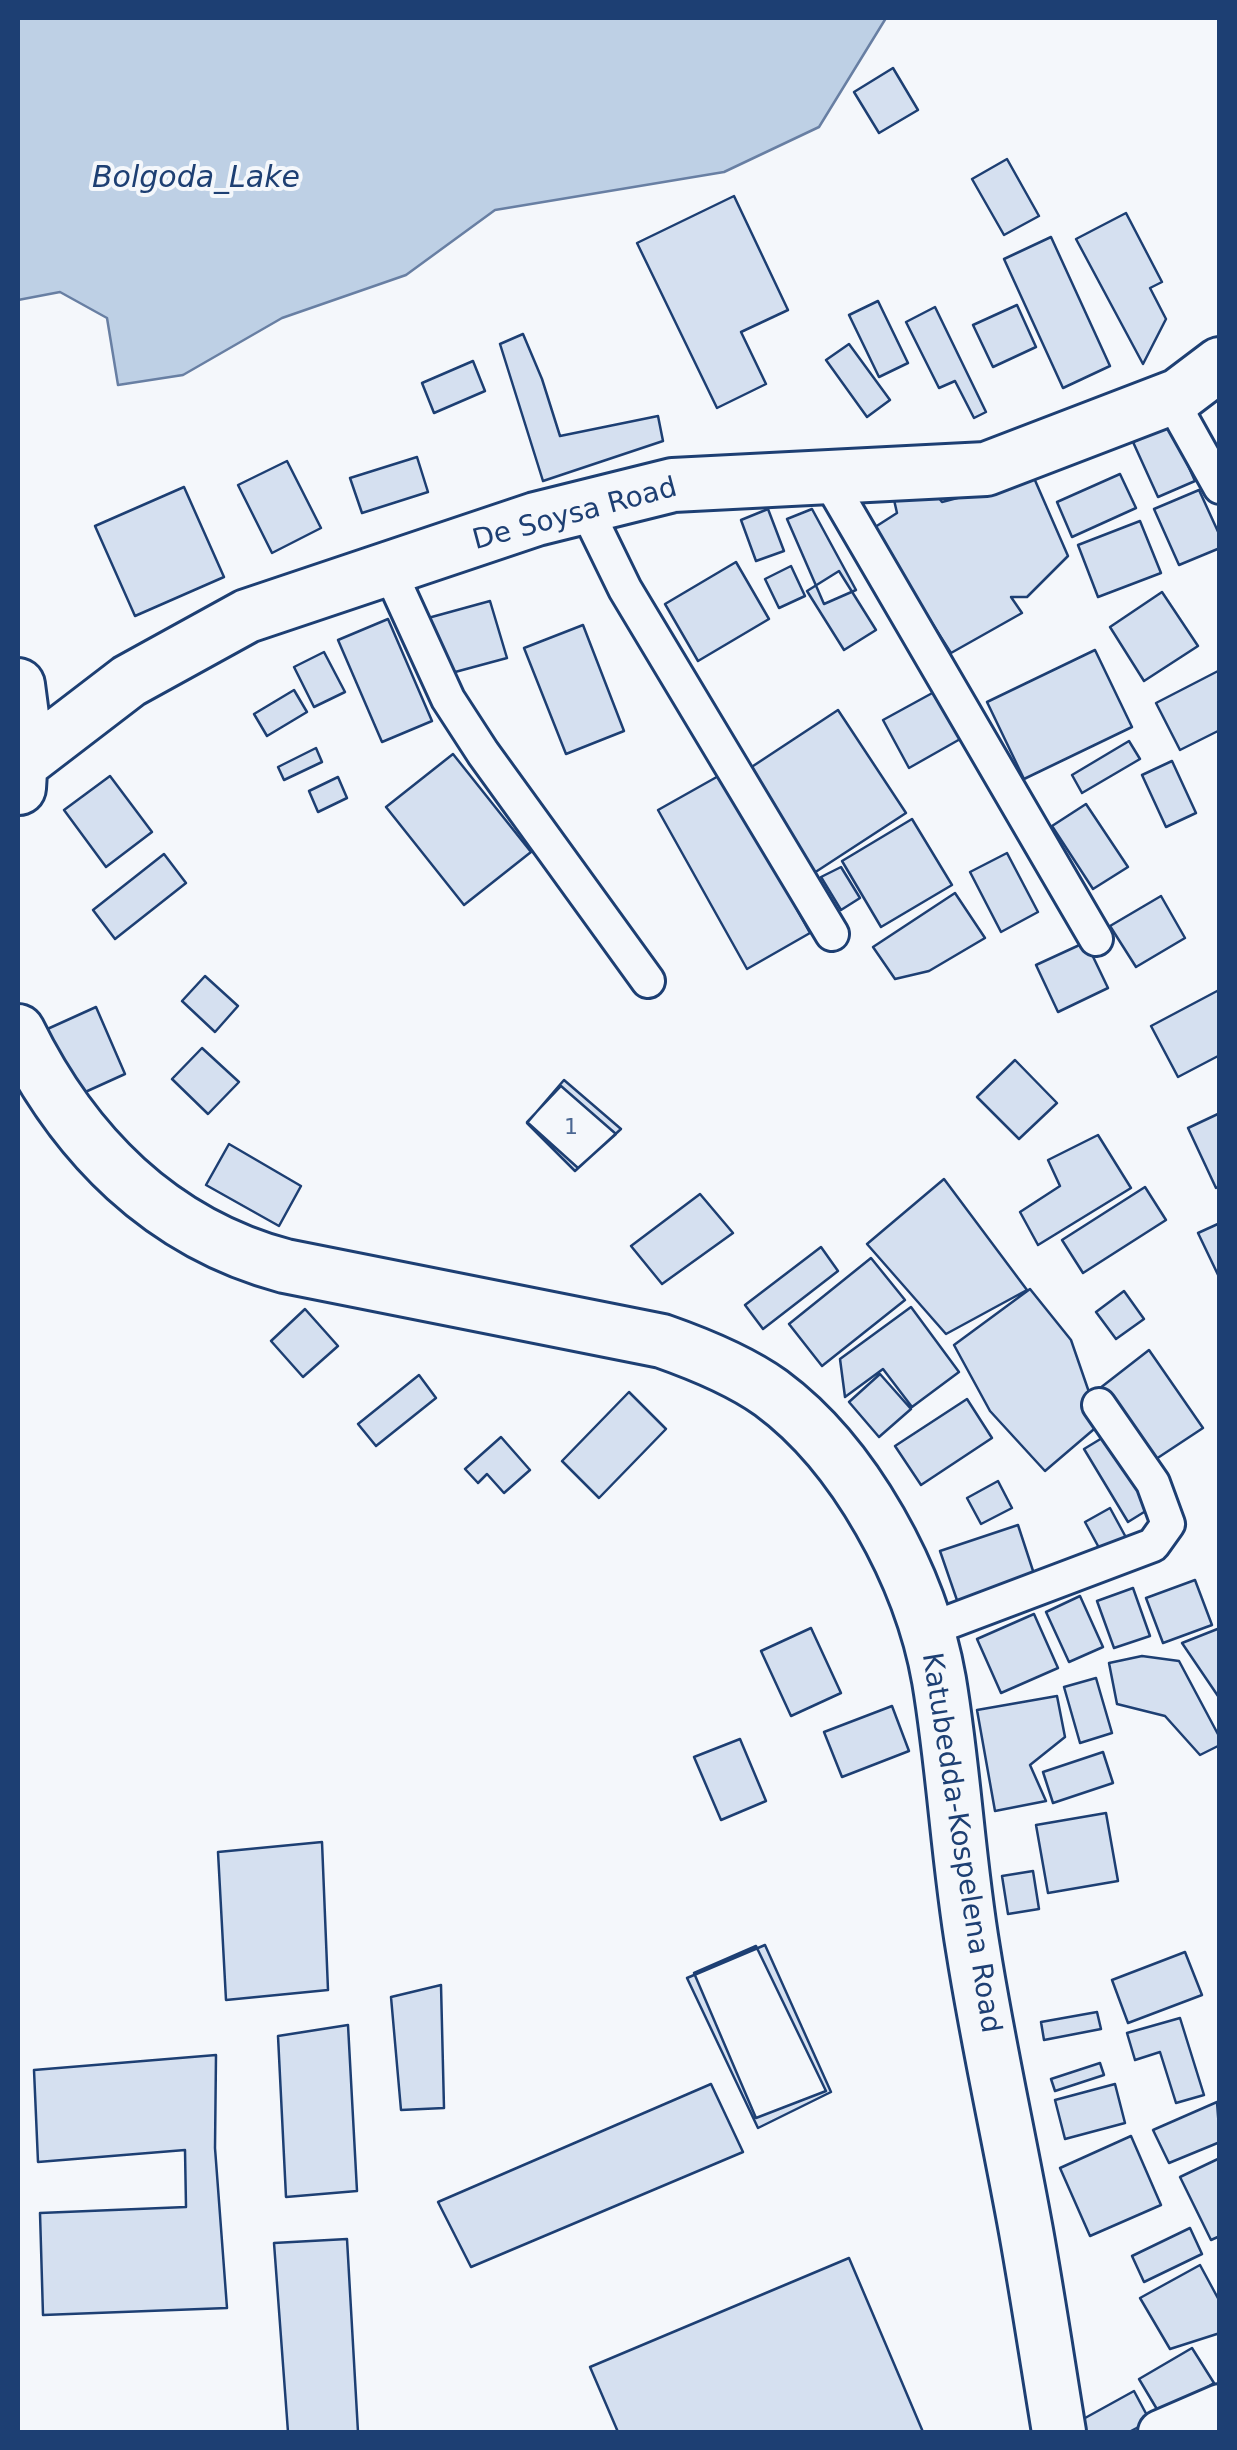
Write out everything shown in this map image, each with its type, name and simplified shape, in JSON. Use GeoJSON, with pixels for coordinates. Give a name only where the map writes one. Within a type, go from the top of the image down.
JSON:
{"type":"FeatureCollection","features":[{"type":"Feature","properties":{"kind":"main road","name":"De Soysa Road"},"geometry":{"type":"LineString","coordinates":[[20,779],[129,681],[248,616],[536,519],[673,485],[986,469],[1179,395],[1220,364]]}},
{"type":"Feature","properties":{"kind":"main road"},"geometry":{"type":"LineString","coordinates":[[18,686],[23,723],[20,779]]}},
{"type":"Feature","properties":{"kind":"main road","name":"Katubedda-Kospelena Road"},"geometry":{"type":"LineString","coordinates":[[18,1031],[52,1089],[126,1180],[151,1203],[244,1255],[662,1341],[717,1363],[769,1392],[802,1419],[848,1468],[898,1557],[928,1630],[939,1679],[972,1947],[1059,2432]]}},
{"type":"Feature","properties":{"kind":"street"},"geometry":{"type":"LineString","coordinates":[[1179,395],[1182,418],[1220,487]]}},
{"type":"Feature","properties":{"kind":"street"},"geometry":{"type":"LineString","coordinates":[[827,477],[1096,940]]}},
{"type":"Feature","properties":{"kind":"street"},"geometry":{"type":"LineString","coordinates":[[585,507],[625,589],[832,934]]}},
{"type":"Feature","properties":{"kind":"street"},"geometry":{"type":"LineString","coordinates":[[389,570],[448,699],[648,981]]}},
{"type":"Feature","properties":{"kind":"street"},"geometry":{"type":"LineString","coordinates":[[928,1630],[1153,1545],[1168,1524],[1154,1483],[1099,1405]]}},
{"type":"Feature","properties":{"kind":"street"},"geometry":{"type":"LineString","coordinates":[[1160,2432],[1220,2406]]}},
{"type":"Feature","properties":{"kind":"water","name":"Bolgoda_Lake"},"geometry":{"type":"Polygon","coordinates":[[[18,18],[886,18],[819,127],[724,172],[495,210],[406,275],[282,318],[183,375],[118,385],[107,318],[60,292],[18,300],[18,18]]]}},
{"type":"Feature","properties":{"kind":"building"},"geometry":{"type":"Polygon","coordinates":[[[893,68],[918,110],[879,133],[854,92],[893,68]]]}},
{"type":"Feature","properties":{"kind":"building"},"geometry":{"type":"Polygon","coordinates":[[[1007,159],[1039,216],[1004,235],[972,179],[1007,159]]]}},
{"type":"Feature","properties":{"kind":"building"},"geometry":{"type":"Polygon","coordinates":[[[734,196],[788,310],[741,332],[766,384],[717,408],[637,243],[734,196]]]}},
{"type":"Feature","properties":{"kind":"building"},"geometry":{"type":"Polygon","coordinates":[[[1126,213],[1162,282],[1150,288],[1166,319],[1143,364],[1076,239],[1126,213]]]}},
{"type":"Feature","properties":{"kind":"building"},"geometry":{"type":"Polygon","coordinates":[[[1051,237],[1110,366],[1063,388],[1004,259],[1051,237]]]}},
{"type":"Feature","properties":{"kind":"building"},"geometry":{"type":"Polygon","coordinates":[[[878,301],[908,363],[879,377],[849,315],[878,301]]]}},
{"type":"Feature","properties":{"kind":"building"},"geometry":{"type":"Polygon","coordinates":[[[1017,305],[1036,347],[993,367],[973,325],[1017,305]]]}},
{"type":"Feature","properties":{"kind":"building"},"geometry":{"type":"Polygon","coordinates":[[[935,307],[986,412],[974,418],[955,381],[939,388],[906,322],[935,307]]]}},
{"type":"Feature","properties":{"kind":"building"},"geometry":{"type":"Polygon","coordinates":[[[523,334],[560,436],[658,416],[663,441],[543,481],[500,344],[523,334]]]}},
{"type":"Feature","properties":{"kind":"building"},"geometry":{"type":"Polygon","coordinates":[[[849,344],[890,400],[867,417],[826,360],[849,344]]]}},
{"type":"Feature","properties":{"kind":"building"},"geometry":{"type":"Polygon","coordinates":[[[473,361],[485,391],[434,413],[422,383],[473,361]]]}},
{"type":"Feature","properties":{"kind":"building"},"geometry":{"type":"Polygon","coordinates":[[[1170,425],[1195,481],[1158,497],[1133,442],[1170,425]]]}},
{"type":"Feature","properties":{"kind":"building"},"geometry":{"type":"Polygon","coordinates":[[[417,457],[428,492],[362,513],[350,478],[417,457]]]}},
{"type":"Feature","properties":{"kind":"building"},"geometry":{"type":"Polygon","coordinates":[[[287,461],[321,528],[272,553],[238,485],[287,461]]]}},
{"type":"Feature","properties":{"kind":"building"},"geometry":{"type":"Polygon","coordinates":[[[1120,474],[1136,508],[1072,537],[1057,502],[1120,474]]]}},
{"type":"Feature","properties":{"kind":"building"},"geometry":{"type":"Polygon","coordinates":[[[1034,478],[1068,556],[1027,597],[1011,597],[1022,613],[951,653],[872,529],[897,513],[892,491],[932,489],[942,502],[1034,478]]]}},
{"type":"Feature","properties":{"kind":"building"},"geometry":{"type":"Polygon","coordinates":[[[184,487],[224,577],[135,616],[95,526],[184,487]]]}},
{"type":"Feature","properties":{"kind":"building"},"geometry":{"type":"Polygon","coordinates":[[[1199,490],[1220,536],[1220,548],[1179,565],[1154,509],[1199,490]]]}},
{"type":"Feature","properties":{"kind":"building"},"geometry":{"type":"Polygon","coordinates":[[[768,509],[784,551],[756,561],[741,520],[768,509]]]}},
{"type":"Feature","properties":{"kind":"building"},"geometry":{"type":"Polygon","coordinates":[[[812,509],[856,590],[824,604],[787,519],[812,509]]]}},
{"type":"Feature","properties":{"kind":"building"},"geometry":{"type":"Polygon","coordinates":[[[1140,521],[1161,573],[1098,597],[1078,545],[1140,521]]]}},
{"type":"Feature","properties":{"kind":"building"},"geometry":{"type":"Polygon","coordinates":[[[736,562],[769,619],[698,661],[665,604],[736,562]]]}},
{"type":"Feature","properties":{"kind":"building"},"geometry":{"type":"Polygon","coordinates":[[[791,566],[805,596],[779,608],[765,579],[791,566]]]}},
{"type":"Feature","properties":{"kind":"building"},"geometry":{"type":"Polygon","coordinates":[[[839,571],[876,630],[844,650],[807,591],[839,571]]]}},
{"type":"Feature","properties":{"kind":"building"},"geometry":{"type":"Polygon","coordinates":[[[1162,592],[1198,646],[1144,681],[1110,627],[1162,592]]]}},
{"type":"Feature","properties":{"kind":"building"},"geometry":{"type":"Polygon","coordinates":[[[490,601],[507,658],[444,675],[428,618],[490,601]]]}},
{"type":"Feature","properties":{"kind":"building"},"geometry":{"type":"Polygon","coordinates":[[[388,619],[432,721],[382,742],[338,640],[388,619]]]}},
{"type":"Feature","properties":{"kind":"building"},"geometry":{"type":"Polygon","coordinates":[[[583,625],[624,731],[566,754],[524,648],[583,625]]]}},
{"type":"Feature","properties":{"kind":"building"},"geometry":{"type":"Polygon","coordinates":[[[1095,650],[1132,727],[1024,779],[987,702],[1095,650]]]}},
{"type":"Feature","properties":{"kind":"building"},"geometry":{"type":"Polygon","coordinates":[[[324,652],[345,692],[314,707],[294,667],[324,652]]]}},
{"type":"Feature","properties":{"kind":"building"},"geometry":{"type":"Polygon","coordinates":[[[1220,670],[1220,730],[1180,750],[1156,703],[1220,670]]]}},
{"type":"Feature","properties":{"kind":"building"},"geometry":{"type":"Polygon","coordinates":[[[294,690],[307,712],[267,736],[254,714],[294,690]]]}},
{"type":"Feature","properties":{"kind":"building"},"geometry":{"type":"Polygon","coordinates":[[[936,691],[962,738],[909,768],[883,720],[936,691]]]}},
{"type":"Feature","properties":{"kind":"building"},"geometry":{"type":"Polygon","coordinates":[[[838,710],[906,813],[814,873],[747,770],[838,710]]]}},
{"type":"Feature","properties":{"kind":"building"},"geometry":{"type":"Polygon","coordinates":[[[1129,741],[1140,759],[1082,793],[1072,775],[1129,741]]]}},
{"type":"Feature","properties":{"kind":"building"},"geometry":{"type":"Polygon","coordinates":[[[316,748],[322,762],[284,780],[278,767],[316,748]]]}},
{"type":"Feature","properties":{"kind":"building"},"geometry":{"type":"Polygon","coordinates":[[[453,754],[531,852],[464,905],[386,807],[453,754]]]}},
{"type":"Feature","properties":{"kind":"building"},"geometry":{"type":"Polygon","coordinates":[[[1172,761],[1196,813],[1166,827],[1142,775],[1172,761]]]}},
{"type":"Feature","properties":{"kind":"building"},"geometry":{"type":"Polygon","coordinates":[[[722,774],[810,933],[747,969],[658,810],[722,774]]]}},
{"type":"Feature","properties":{"kind":"building"},"geometry":{"type":"Polygon","coordinates":[[[110,776],[152,832],[106,867],[64,810],[110,776]]]}},
{"type":"Feature","properties":{"kind":"building"},"geometry":{"type":"Polygon","coordinates":[[[338,777],[347,798],[318,812],[309,791],[338,777]]]}},
{"type":"Feature","properties":{"kind":"building"},"geometry":{"type":"Polygon","coordinates":[[[1086,804],[1128,867],[1093,889],[1052,826],[1086,804]]]}},
{"type":"Feature","properties":{"kind":"building"},"geometry":{"type":"Polygon","coordinates":[[[912,819],[952,885],[881,927],[842,861],[912,819]]]}},
{"type":"Feature","properties":{"kind":"building"},"geometry":{"type":"Polygon","coordinates":[[[1007,853],[1038,912],[1001,932],[970,872],[1007,853]]]}},
{"type":"Feature","properties":{"kind":"building"},"geometry":{"type":"Polygon","coordinates":[[[164,854],[186,883],[115,939],[93,910],[164,854]]]}},
{"type":"Feature","properties":{"kind":"building"},"geometry":{"type":"Polygon","coordinates":[[[841,867],[860,898],[841,910],[821,877],[841,867]]]}},
{"type":"Feature","properties":{"kind":"building"},"geometry":{"type":"Polygon","coordinates":[[[955,893],[985,938],[929,971],[895,979],[873,947],[955,893]]]}},
{"type":"Feature","properties":{"kind":"building"},"geometry":{"type":"Polygon","coordinates":[[[1161,896],[1185,938],[1136,967],[1110,926],[1161,896]]]}},
{"type":"Feature","properties":{"kind":"building"},"geometry":{"type":"Polygon","coordinates":[[[1086,942],[1108,988],[1058,1012],[1036,965],[1086,942]]]}},
{"type":"Feature","properties":{"kind":"building"},"geometry":{"type":"Polygon","coordinates":[[[205,976],[238,1006],[215,1032],[182,1001],[205,976]]]}},
{"type":"Feature","properties":{"kind":"building"},"geometry":{"type":"Polygon","coordinates":[[[1219,990],[1220,1055],[1178,1077],[1151,1026],[1219,990]]]}},
{"type":"Feature","properties":{"kind":"building"},"geometry":{"type":"Polygon","coordinates":[[[96,1007],[125,1074],[72,1098],[43,1031],[96,1007]]]}},
{"type":"Feature","properties":{"kind":"building"},"geometry":{"type":"Polygon","coordinates":[[[202,1048],[239,1082],[208,1114],[172,1079],[202,1048]]]}},
{"type":"Feature","properties":{"kind":"building"},"geometry":{"type":"Polygon","coordinates":[[[1015,1060],[1057,1103],[1019,1139],[977,1097],[1015,1060]]]}},
{"type":"Feature","properties":{"kind":"building"},"geometry":{"type":"Polygon","coordinates":[[[564,1080],[621,1129],[575,1171],[527,1123],[564,1080]]]}},
{"type":"Feature","properties":{"kind":"building"},"geometry":{"type":"Polygon","coordinates":[[[561,1086],[616,1134],[578,1168],[527,1122],[561,1086]]]}},
{"type":"Feature","properties":{"kind":"building"},"geometry":{"type":"Polygon","coordinates":[[[1220,1113],[1220,1186],[1216,1188],[1188,1128],[1220,1113]]]}},
{"type":"Feature","properties":{"kind":"building"},"geometry":{"type":"Polygon","coordinates":[[[1098,1135],[1131,1188],[1038,1245],[1020,1212],[1060,1186],[1048,1160],[1098,1135]]]}},
{"type":"Feature","properties":{"kind":"building"},"geometry":{"type":"Polygon","coordinates":[[[229,1144],[301,1186],[279,1226],[206,1185],[229,1144]]]}},
{"type":"Feature","properties":{"kind":"building"},"geometry":{"type":"Polygon","coordinates":[[[944,1179],[1027,1290],[946,1334],[867,1244],[944,1179]]]}},
{"type":"Feature","properties":{"kind":"building"},"geometry":{"type":"Polygon","coordinates":[[[1145,1187],[1166,1220],[1083,1273],[1062,1240],[1145,1187]]]}},
{"type":"Feature","properties":{"kind":"building"},"geometry":{"type":"Polygon","coordinates":[[[700,1194],[733,1233],[662,1284],[631,1246],[700,1194]]]}},
{"type":"Feature","properties":{"kind":"building"},"geometry":{"type":"Polygon","coordinates":[[[1220,1223],[1220,1279],[1198,1233],[1220,1223]]]}},
{"type":"Feature","properties":{"kind":"building"},"geometry":{"type":"Polygon","coordinates":[[[821,1247],[838,1271],[763,1329],[745,1305],[821,1247]]]}},
{"type":"Feature","properties":{"kind":"building"},"geometry":{"type":"Polygon","coordinates":[[[871,1258],[905,1300],[822,1366],[789,1324],[871,1258]]]}},
{"type":"Feature","properties":{"kind":"building"},"geometry":{"type":"Polygon","coordinates":[[[1030,1289],[1071,1340],[1100,1424],[1045,1471],[990,1411],[954,1345],[1030,1289]]]}},
{"type":"Feature","properties":{"kind":"building"},"geometry":{"type":"Polygon","coordinates":[[[1124,1291],[1144,1319],[1116,1339],[1096,1312],[1124,1291]]]}},
{"type":"Feature","properties":{"kind":"building"},"geometry":{"type":"Polygon","coordinates":[[[911,1307],[959,1372],[912,1407],[883,1369],[845,1397],[840,1359],[911,1307]]]}},
{"type":"Feature","properties":{"kind":"building"},"geometry":{"type":"Polygon","coordinates":[[[305,1309],[338,1346],[303,1377],[271,1341],[305,1309]]]}},
{"type":"Feature","properties":{"kind":"building"},"geometry":{"type":"Polygon","coordinates":[[[1149,1350],[1203,1428],[1150,1463],[1095,1392],[1149,1350]]]}},
{"type":"Feature","properties":{"kind":"building"},"geometry":{"type":"Polygon","coordinates":[[[880,1374],[911,1409],[879,1437],[849,1402],[880,1374]]]}},
{"type":"Feature","properties":{"kind":"building"},"geometry":{"type":"Polygon","coordinates":[[[419,1375],[436,1398],[376,1446],[358,1424],[419,1375]]]}},
{"type":"Feature","properties":{"kind":"building"},"geometry":{"type":"Polygon","coordinates":[[[629,1392],[666,1429],[599,1498],[562,1461],[629,1392]]]}},
{"type":"Feature","properties":{"kind":"building"},"geometry":{"type":"Polygon","coordinates":[[[967,1399],[992,1438],[921,1485],[895,1446],[967,1399]]]}},
{"type":"Feature","properties":{"kind":"building"},"geometry":{"type":"Polygon","coordinates":[[[1112,1432],[1157,1504],[1128,1522],[1084,1449],[1112,1432]]]}},
{"type":"Feature","properties":{"kind":"building"},"geometry":{"type":"Polygon","coordinates":[[[501,1437],[530,1470],[504,1493],[487,1474],[478,1483],[465,1469],[501,1437]]]}},
{"type":"Feature","properties":{"kind":"building"},"geometry":{"type":"Polygon","coordinates":[[[998,1481],[1012,1508],[981,1524],[967,1498],[998,1481]]]}},
{"type":"Feature","properties":{"kind":"building"},"geometry":{"type":"Polygon","coordinates":[[[1110,1508],[1129,1543],[1104,1557],[1085,1522],[1110,1508]]]}},
{"type":"Feature","properties":{"kind":"building"},"geometry":{"type":"Polygon","coordinates":[[[1018,1525],[1036,1580],[959,1606],[940,1551],[1018,1525]]]}},
{"type":"Feature","properties":{"kind":"building"},"geometry":{"type":"Polygon","coordinates":[[[1195,1580],[1212,1625],[1163,1643],[1146,1598],[1195,1580]]]}},
{"type":"Feature","properties":{"kind":"building"},"geometry":{"type":"Polygon","coordinates":[[[1133,1588],[1150,1636],[1114,1648],[1097,1601],[1133,1588]]]}},
{"type":"Feature","properties":{"kind":"building"},"geometry":{"type":"Polygon","coordinates":[[[1080,1596],[1103,1647],[1069,1662],[1046,1612],[1080,1596]]]}},
{"type":"Feature","properties":{"kind":"building"},"geometry":{"type":"Polygon","coordinates":[[[1034,1614],[1058,1668],[1001,1693],[977,1639],[1034,1614]]]}},
{"type":"Feature","properties":{"kind":"building"},"geometry":{"type":"Polygon","coordinates":[[[811,1628],[841,1693],[791,1716],[761,1651],[811,1628]]]}},
{"type":"Feature","properties":{"kind":"building"},"geometry":{"type":"Polygon","coordinates":[[[1220,1628],[1220,1699],[1182,1643],[1220,1628]]]}},
{"type":"Feature","properties":{"kind":"building"},"geometry":{"type":"Polygon","coordinates":[[[1142,1656],[1179,1661],[1220,1738],[1220,1745],[1200,1755],[1165,1716],[1117,1704],[1109,1663],[1142,1656]]]}},
{"type":"Feature","properties":{"kind":"building"},"geometry":{"type":"Polygon","coordinates":[[[1096,1678],[1112,1733],[1080,1743],[1064,1687],[1096,1678]]]}},
{"type":"Feature","properties":{"kind":"building"},"geometry":{"type":"Polygon","coordinates":[[[1057,1696],[1065,1737],[1030,1765],[1046,1801],[995,1811],[977,1710],[1057,1696]]]}},
{"type":"Feature","properties":{"kind":"building"},"geometry":{"type":"Polygon","coordinates":[[[892,1706],[909,1751],[842,1777],[824,1732],[892,1706]]]}},
{"type":"Feature","properties":{"kind":"building"},"geometry":{"type":"Polygon","coordinates":[[[740,1739],[766,1801],[721,1820],[694,1757],[740,1739]]]}},
{"type":"Feature","properties":{"kind":"building"},"geometry":{"type":"Polygon","coordinates":[[[1103,1752],[1113,1783],[1053,1803],[1043,1772],[1103,1752]]]}},
{"type":"Feature","properties":{"kind":"building"},"geometry":{"type":"Polygon","coordinates":[[[1106,1813],[1118,1881],[1048,1893],[1036,1825],[1106,1813]]]}},
{"type":"Feature","properties":{"kind":"building"},"geometry":{"type":"Polygon","coordinates":[[[322,1842],[328,1990],[226,2000],[218,1852],[322,1842]]]}},
{"type":"Feature","properties":{"kind":"building"},"geometry":{"type":"Polygon","coordinates":[[[1033,1871],[1039,1909],[1008,1914],[1002,1876],[1033,1871]]]}},
{"type":"Feature","properties":{"kind":"building"},"geometry":{"type":"Polygon","coordinates":[[[765,1945],[831,2092],[758,2128],[687,1978],[765,1945]]]}},
{"type":"Feature","properties":{"kind":"building"},"geometry":{"type":"Polygon","coordinates":[[[756,1946],[826,2091],[756,2118],[694,1973],[756,1946]]]}},
{"type":"Feature","properties":{"kind":"building"},"geometry":{"type":"Polygon","coordinates":[[[1185,1952],[1202,1995],[1128,2023],[1112,1980],[1185,1952]]]}},
{"type":"Feature","properties":{"kind":"building"},"geometry":{"type":"Polygon","coordinates":[[[441,1985],[444,2108],[401,2110],[391,1997],[441,1985]]]}},
{"type":"Feature","properties":{"kind":"building"},"geometry":{"type":"Polygon","coordinates":[[[1097,2012],[1101,2029],[1044,2040],[1041,2022],[1097,2012]]]}},
{"type":"Feature","properties":{"kind":"building"},"geometry":{"type":"Polygon","coordinates":[[[1180,2018],[1204,2095],[1176,2103],[1160,2052],[1135,2060],[1127,2033],[1180,2018]]]}},
{"type":"Feature","properties":{"kind":"building"},"geometry":{"type":"Polygon","coordinates":[[[348,2025],[357,2191],[286,2197],[278,2036],[348,2025]]]}},
{"type":"Feature","properties":{"kind":"building"},"geometry":{"type":"Polygon","coordinates":[[[216,2055],[215,2148],[227,2308],[43,2315],[40,2213],[186,2207],[185,2150],[38,2162],[34,2070],[216,2055]]]}},
{"type":"Feature","properties":{"kind":"building"},"geometry":{"type":"Polygon","coordinates":[[[1100,2063],[1104,2075],[1055,2091],[1051,2079],[1100,2063]]]}},
{"type":"Feature","properties":{"kind":"building"},"geometry":{"type":"Polygon","coordinates":[[[711,2084],[743,2152],[471,2267],[438,2202],[711,2084]]]}},
{"type":"Feature","properties":{"kind":"building"},"geometry":{"type":"Polygon","coordinates":[[[1115,2084],[1125,2123],[1065,2139],[1055,2100],[1115,2084]]]}},
{"type":"Feature","properties":{"kind":"building"},"geometry":{"type":"Polygon","coordinates":[[[1217,2102],[1220,2142],[1169,2163],[1153,2130],[1217,2102]]]}},
{"type":"Feature","properties":{"kind":"building"},"geometry":{"type":"Polygon","coordinates":[[[1131,2136],[1161,2205],[1090,2236],[1060,2168],[1131,2136]]]}},
{"type":"Feature","properties":{"kind":"building"},"geometry":{"type":"Polygon","coordinates":[[[1220,2158],[1220,2236],[1211,2240],[1180,2177],[1220,2158]]]}},
{"type":"Feature","properties":{"kind":"building"},"geometry":{"type":"Polygon","coordinates":[[[1190,2228],[1202,2254],[1144,2282],[1132,2256],[1190,2228]]]}},
{"type":"Feature","properties":{"kind":"building"},"geometry":{"type":"Polygon","coordinates":[[[347,2239],[358,2432],[288,2432],[274,2243],[347,2239]]]}},
{"type":"Feature","properties":{"kind":"building"},"geometry":{"type":"Polygon","coordinates":[[[849,2258],[923,2432],[618,2432],[590,2367],[849,2258]]]}},
{"type":"Feature","properties":{"kind":"building"},"geometry":{"type":"Polygon","coordinates":[[[1200,2265],[1220,2302],[1220,2333],[1170,2349],[1140,2298],[1200,2265]]]}},
{"type":"Feature","properties":{"kind":"building"},"geometry":{"type":"Polygon","coordinates":[[[1192,2348],[1214,2383],[1161,2416],[1139,2379],[1192,2348]]]}},
{"type":"Feature","properties":{"kind":"building"},"geometry":{"type":"Polygon","coordinates":[[[1134,2391],[1150,2421],[1129,2432],[1081,2432],[1076,2423],[1134,2391]]]}}]}
